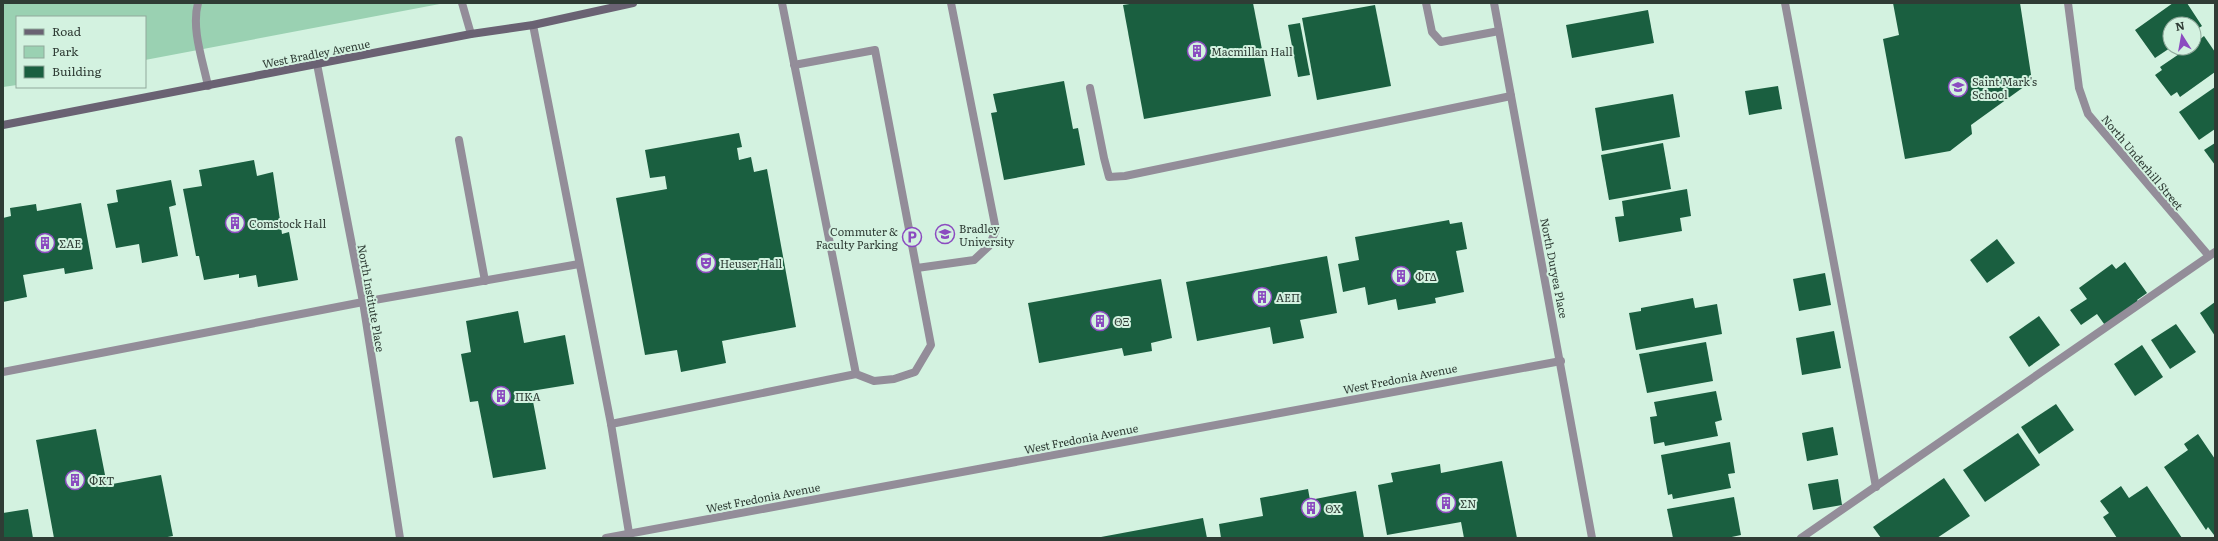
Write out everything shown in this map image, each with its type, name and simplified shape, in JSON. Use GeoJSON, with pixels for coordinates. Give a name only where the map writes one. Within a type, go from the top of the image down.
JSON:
{"type":"FeatureCollection","features":[{"type":"Feature","properties":{"kind":"street"},"geometry":{"type":"LineString","coordinates":[[198,3],[195,12],[196,26],[208,86]]}},
{"type":"Feature","properties":{"kind":"street"},"geometry":{"type":"LineString","coordinates":[[462,3],[471,34]]}},
{"type":"Feature","properties":{"kind":"street","name":"West Bradley Avenue"},"geometry":{"type":"LineString","coordinates":[[3,125],[471,34],[533,25],[633,3]]}},
{"type":"Feature","properties":{"kind":"street"},"geometry":{"type":"LineString","coordinates":[[782,3],[856,374]]}},
{"type":"Feature","properties":{"kind":"street"},"geometry":{"type":"LineString","coordinates":[[917,268],[974,260],[989,246],[996,230],[951,3]]}},
{"type":"Feature","properties":{"kind":"street"},"geometry":{"type":"LineString","coordinates":[[1426,3],[1432,32],[1441,42],[1499,31]]}},
{"type":"Feature","properties":{"kind":"street","name":"North Duryea Place"},"geometry":{"type":"LineString","coordinates":[[1494,3],[1561,361],[1592,538]]}},
{"type":"Feature","properties":{"kind":"street"},"geometry":{"type":"LineString","coordinates":[[1785,3],[1876,487]]}},
{"type":"Feature","properties":{"kind":"street","name":"North Underhill Street"},"geometry":{"type":"LineString","coordinates":[[2068,3],[2080,88],[2088,114],[2212,254]]}},
{"type":"Feature","properties":{"kind":"street"},"geometry":{"type":"LineString","coordinates":[[533,25],[611,424],[629,534]]}},
{"type":"Feature","properties":{"kind":"street"},"geometry":{"type":"LineString","coordinates":[[611,424],[856,374],[874,381],[894,379],[915,372],[931,345],[875,50],[794,65]]}},
{"type":"Feature","properties":{"kind":"street","name":"North Institute Place"},"geometry":{"type":"LineString","coordinates":[[317,64],[363,302],[400,538]]}},
{"type":"Feature","properties":{"kind":"street"},"geometry":{"type":"LineString","coordinates":[[1090,88],[1109,177],[1125,176],[1511,96]]}},
{"type":"Feature","properties":{"kind":"street"},"geometry":{"type":"LineString","coordinates":[[459,140],[485,280]]}},
{"type":"Feature","properties":{"kind":"street"},"geometry":{"type":"LineString","coordinates":[[1801,538],[2212,254]]}},
{"type":"Feature","properties":{"kind":"street"},"geometry":{"type":"LineString","coordinates":[[3,372],[363,302],[579,264]]}},
{"type":"Feature","properties":{"kind":"street","name":"West Fredonia Avenue"},"geometry":{"type":"LineString","coordinates":[[606,538],[1561,361]]}},
{"type":"Feature","properties":{"kind":"green space"},"geometry":{"type":"Polygon","coordinates":[[[3,3],[445,3],[146,60],[146,16],[16,16],[16,85],[3,87],[3,3]]]}},
{"type":"Feature","properties":{"kind":"building","name":"Macmillan Hall"},"geometry":{"type":"Polygon","coordinates":[[[1136,3],[1253,3],[1271,96],[1144,119],[1123,5],[1136,3]]]}},
{"type":"Feature","properties":{"kind":"building","name":"Saint Mark's School"},"geometry":{"type":"Polygon","coordinates":[[[1893,3],[2020,3],[2032,81],[1971,125],[1972,134],[1950,151],[1905,159],[1883,39],[1899,35],[1893,3]]]}},
{"type":"Feature","properties":{"kind":"building"},"geometry":{"type":"Polygon","coordinates":[[[2173,3],[2187,3],[2195,16],[2162,16],[2162,53],[2155,58],[2135,30],[2173,3]]]}},
{"type":"Feature","properties":{"kind":"building"},"geometry":{"type":"Polygon","coordinates":[[[1375,5],[1391,86],[1317,100],[1302,18],[1375,5]]]}},
{"type":"Feature","properties":{"kind":"building"},"geometry":{"type":"Polygon","coordinates":[[[1648,10],[1654,43],[1572,58],[1566,25],[1648,10]]]}},
{"type":"Feature","properties":{"kind":"building"},"geometry":{"type":"Polygon","coordinates":[[[1300,23],[1310,75],[1298,77],[1288,25],[1300,23]]]}},
{"type":"Feature","properties":{"kind":"building"},"geometry":{"type":"Polygon","coordinates":[[[2204,36],[2215,52],[2215,72],[2180,97],[2177,92],[2171,96],[2155,75],[2162,70],[2160,67],[2176,56],[2202,56],[2202,38],[2204,36]]]}},
{"type":"Feature","properties":{"kind":"building"},"geometry":{"type":"Polygon","coordinates":[[[1064,81],[1073,129],[1078,128],[1085,165],[1004,180],[991,113],[997,112],[993,94],[1064,81]]]}},
{"type":"Feature","properties":{"kind":"building"},"geometry":{"type":"Polygon","coordinates":[[[1778,86],[1782,109],[1749,115],[1745,91],[1778,86]]]}},
{"type":"Feature","properties":{"kind":"building"},"geometry":{"type":"Polygon","coordinates":[[[2215,87],[2215,129],[2199,140],[2179,112],[2215,87]]]}},
{"type":"Feature","properties":{"kind":"building"},"geometry":{"type":"Polygon","coordinates":[[[1673,94],[1680,137],[1602,151],[1595,108],[1673,94]]]}},
{"type":"Feature","properties":{"kind":"building","name":"Heuser Hall"},"geometry":{"type":"Polygon","coordinates":[[[739,133],[742,147],[737,148],[739,160],[751,157],[754,172],[767,169],[796,327],[722,341],[726,363],[681,372],[677,350],[645,355],[616,198],[667,189],[665,176],[650,178],[645,150],[739,133]]]}},
{"type":"Feature","properties":{"kind":"building"},"geometry":{"type":"Polygon","coordinates":[[[1663,143],[1671,189],[1609,200],[1601,155],[1663,143]]]}},
{"type":"Feature","properties":{"kind":"building"},"geometry":{"type":"Polygon","coordinates":[[[2215,143],[2215,165],[2204,150],[2215,143]]]}},
{"type":"Feature","properties":{"kind":"building","name":"Comstock Hall"},"geometry":{"type":"Polygon","coordinates":[[[254,160],[257,176],[273,172],[282,234],[289,232],[298,280],[258,287],[256,275],[239,278],[239,274],[204,280],[199,256],[196,256],[183,189],[202,186],[199,170],[254,160]]]}},
{"type":"Feature","properties":{"kind":"building"},"geometry":{"type":"Polygon","coordinates":[[[171,180],[176,205],[169,207],[178,256],[142,263],[139,244],[116,248],[107,204],[118,202],[116,190],[171,180]]]}},
{"type":"Feature","properties":{"kind":"building"},"geometry":{"type":"Polygon","coordinates":[[[1687,189],[1691,216],[1680,218],[1682,231],[1619,242],[1615,217],[1624,216],[1622,201],[1687,189]]]}},
{"type":"Feature","properties":{"kind":"building","name":"ΣΑΕ"},"geometry":{"type":"Polygon","coordinates":[[[81,203],[93,269],[65,274],[64,268],[23,275],[27,297],[3,302],[3,218],[11,216],[10,208],[36,204],[37,211],[81,203]]]}},
{"type":"Feature","properties":{"kind":"building","name":"ΦΓΔ"},"geometry":{"type":"Polygon","coordinates":[[[1449,220],[1450,224],[1462,222],[1467,249],[1456,251],[1464,292],[1435,298],[1436,303],[1398,310],[1396,299],[1368,305],[1365,287],[1343,292],[1338,264],[1359,260],[1355,237],[1449,220]]]}},
{"type":"Feature","properties":{"kind":"building"},"geometry":{"type":"Polygon","coordinates":[[[1997,239],[2015,263],[1987,283],[1970,260],[1997,239]]]}},
{"type":"Feature","properties":{"kind":"building","name":"ΑΕΠ"},"geometry":{"type":"Polygon","coordinates":[[[1327,256],[1337,313],[1300,320],[1304,338],[1273,344],[1270,327],[1197,341],[1186,282],[1327,256]]]}},
{"type":"Feature","properties":{"kind":"building"},"geometry":{"type":"Polygon","coordinates":[[[2125,262],[2147,293],[2137,300],[2140,304],[2107,328],[2097,314],[2081,325],[2070,310],[2087,299],[2079,288],[2112,264],[2116,269],[2125,262]]]}},
{"type":"Feature","properties":{"kind":"building"},"geometry":{"type":"Polygon","coordinates":[[[1825,273],[1831,305],[1799,311],[1793,279],[1825,273]]]}},
{"type":"Feature","properties":{"kind":"building","name":"ΘΞ"},"geometry":{"type":"Polygon","coordinates":[[[1161,279],[1172,338],[1151,343],[1152,351],[1124,356],[1122,348],[1039,363],[1028,303],[1161,279]]]}},
{"type":"Feature","properties":{"kind":"building"},"geometry":{"type":"Polygon","coordinates":[[[1693,298],[1695,308],[1717,304],[1722,334],[1636,350],[1629,313],[1641,311],[1641,308],[1693,298]]]}},
{"type":"Feature","properties":{"kind":"building"},"geometry":{"type":"Polygon","coordinates":[[[2215,302],[2215,336],[2200,313],[2215,302]]]}},
{"type":"Feature","properties":{"kind":"building","name":"ΠΚΑ"},"geometry":{"type":"Polygon","coordinates":[[[518,311],[524,343],[565,335],[574,384],[531,391],[546,469],[493,478],[478,401],[470,402],[461,354],[471,352],[466,321],[518,311]]]}},
{"type":"Feature","properties":{"kind":"building"},"geometry":{"type":"Polygon","coordinates":[[[2039,316],[2060,345],[2029,367],[2009,337],[2039,316]]]}},
{"type":"Feature","properties":{"kind":"building"},"geometry":{"type":"Polygon","coordinates":[[[2176,324],[2196,352],[2170,369],[2151,340],[2176,324]]]}},
{"type":"Feature","properties":{"kind":"building"},"geometry":{"type":"Polygon","coordinates":[[[1834,331],[1841,368],[1802,375],[1796,338],[1834,331]]]}},
{"type":"Feature","properties":{"kind":"building"},"geometry":{"type":"Polygon","coordinates":[[[1706,342],[1713,381],[1647,393],[1639,354],[1706,342]]]}},
{"type":"Feature","properties":{"kind":"building"},"geometry":{"type":"Polygon","coordinates":[[[2142,345],[2163,377],[2135,396],[2114,364],[2142,345]]]}},
{"type":"Feature","properties":{"kind":"building"},"geometry":{"type":"Polygon","coordinates":[[[1716,391],[1722,420],[1715,422],[1718,436],[1665,446],[1664,442],[1654,444],[1650,417],[1657,416],[1654,402],[1716,391]]]}},
{"type":"Feature","properties":{"kind":"building"},"geometry":{"type":"Polygon","coordinates":[[[2056,404],[2074,430],[2039,454],[2021,427],[2056,404]]]}},
{"type":"Feature","properties":{"kind":"building"},"geometry":{"type":"Polygon","coordinates":[[[1833,427],[1838,455],[1807,461],[1802,433],[1833,427]]]}},
{"type":"Feature","properties":{"kind":"building","name":"ΦΚΤ"},"geometry":{"type":"Polygon","coordinates":[[[96,429],[107,485],[161,475],[173,536],[162,538],[54,538],[36,440],[96,429]]]}},
{"type":"Feature","properties":{"kind":"building"},"geometry":{"type":"Polygon","coordinates":[[[2018,433],[2040,465],[1985,502],[1963,470],[2018,433]]]}},
{"type":"Feature","properties":{"kind":"building"},"geometry":{"type":"Polygon","coordinates":[[[2198,434],[2215,459],[2214,535],[2208,527],[2206,530],[2164,467],[2188,450],[2184,444],[2198,434]]]}},
{"type":"Feature","properties":{"kind":"building"},"geometry":{"type":"Polygon","coordinates":[[[1730,442],[1735,473],[1728,474],[1731,488],[1673,499],[1672,494],[1668,495],[1661,455],[1730,442]]]}},
{"type":"Feature","properties":{"kind":"building","name":"ΣΝ"},"geometry":{"type":"Polygon","coordinates":[[[1502,461],[1517,538],[1464,538],[1461,522],[1387,535],[1378,485],[1393,482],[1391,473],[1440,464],[1441,473],[1502,461]]]}},
{"type":"Feature","properties":{"kind":"building"},"geometry":{"type":"Polygon","coordinates":[[[1944,478],[1970,516],[1937,538],[1881,538],[1873,527],[1944,478]]]}},
{"type":"Feature","properties":{"kind":"building"},"geometry":{"type":"Polygon","coordinates":[[[1838,479],[1842,505],[1813,510],[1808,484],[1838,479]]]}},
{"type":"Feature","properties":{"kind":"building"},"geometry":{"type":"Polygon","coordinates":[[[2121,486],[2129,498],[2147,486],[2182,538],[2117,538],[2103,517],[2109,513],[2100,501],[2121,486]]]}},
{"type":"Feature","properties":{"kind":"building","name":"ΘΧ"},"geometry":{"type":"Polygon","coordinates":[[[1308,489],[1310,500],[1356,491],[1364,538],[1221,538],[1219,524],[1263,516],[1260,498],[1308,489]]]}},
{"type":"Feature","properties":{"kind":"building"},"geometry":{"type":"Polygon","coordinates":[[[1734,497],[1741,535],[1727,538],[1673,538],[1667,509],[1734,497]]]}},
{"type":"Feature","properties":{"kind":"building"},"geometry":{"type":"Polygon","coordinates":[[[28,509],[33,538],[3,538],[3,513],[28,509]]]}},
{"type":"Feature","properties":{"kind":"building"},"geometry":{"type":"Polygon","coordinates":[[[1203,518],[1207,538],[1101,538],[1101,537],[1203,518]]]}},
{"type":"Feature","properties":{"kind":"place","name":"Macmillan Hall"},"geometry":{"type":"Point","coordinates":[1197,51]}},
{"type":"Feature","properties":{"kind":"place","name":"Saint Mark's School"},"geometry":{"type":"Point","coordinates":[1958,87]}},
{"type":"Feature","properties":{"kind":"place","name":"Comstock Hall"},"geometry":{"type":"Point","coordinates":[235,223]}},
{"type":"Feature","properties":{"kind":"place","name":"Bradley University"},"geometry":{"type":"Point","coordinates":[945,234]}},
{"type":"Feature","properties":{"kind":"place","name":"Commuter & Faculty Parking"},"geometry":{"type":"Point","coordinates":[912,237]}},
{"type":"Feature","properties":{"kind":"place","name":"ΣΑΕ"},"geometry":{"type":"Point","coordinates":[45,243]}},
{"type":"Feature","properties":{"kind":"place","name":"Heuser Hall"},"geometry":{"type":"Point","coordinates":[706,263]}},
{"type":"Feature","properties":{"kind":"place","name":"ΦΓΔ"},"geometry":{"type":"Point","coordinates":[1401,276]}},
{"type":"Feature","properties":{"kind":"place","name":"ΑΕΠ"},"geometry":{"type":"Point","coordinates":[1262,297]}},
{"type":"Feature","properties":{"kind":"place","name":"ΘΞ"},"geometry":{"type":"Point","coordinates":[1100,321]}},
{"type":"Feature","properties":{"kind":"place","name":"ΠΚΑ"},"geometry":{"type":"Point","coordinates":[501,396]}},
{"type":"Feature","properties":{"kind":"place","name":"ΦΚΤ"},"geometry":{"type":"Point","coordinates":[75,480]}},
{"type":"Feature","properties":{"kind":"place","name":"ΣΝ"},"geometry":{"type":"Point","coordinates":[1446,503]}},
{"type":"Feature","properties":{"kind":"place","name":"ΘΧ"},"geometry":{"type":"Point","coordinates":[1311,508]}}]}
